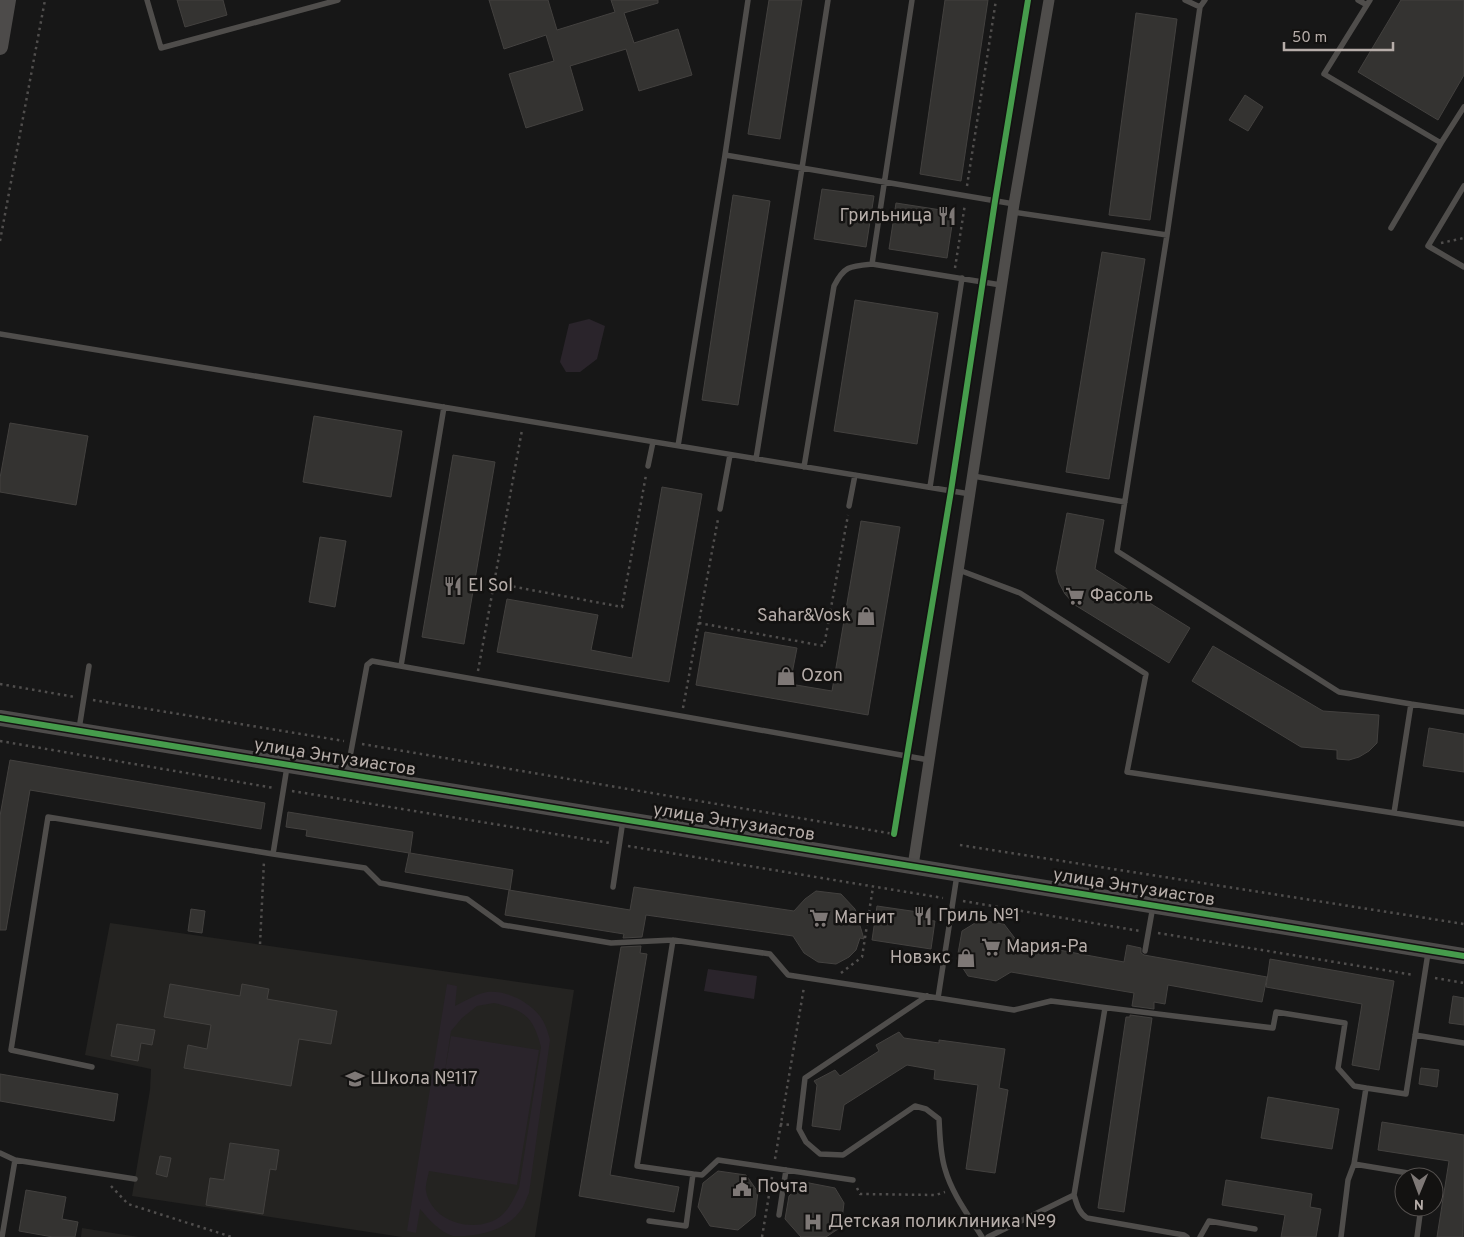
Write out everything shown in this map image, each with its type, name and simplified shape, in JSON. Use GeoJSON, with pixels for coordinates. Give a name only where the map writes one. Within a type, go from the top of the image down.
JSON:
{"type":"FeatureCollection","features":[{"type":"Feature","properties":{"kind":"street"},"geometry":{"type":"LineString","coordinates":[[0,46],[8,0]]}},
{"type":"Feature","properties":{"kind":"street"},"geometry":{"type":"LineString","coordinates":[[913,866],[1013,208],[1049,0]]}},
{"type":"Feature","properties":{"kind":"street","name":"улица Энтузиастов"},"geometry":{"type":"LineString","coordinates":[[0,718],[1464,956]]}},
{"type":"Feature","properties":{"kind":"lane"},"geometry":{"type":"LineString","coordinates":[[147,0],[161,48],[338,0]]}},
{"type":"Feature","properties":{"kind":"lane"},"geometry":{"type":"LineString","coordinates":[[678,446],[748,0]]}},
{"type":"Feature","properties":{"kind":"lane"},"geometry":{"type":"LineString","coordinates":[[756,459],[828,0]]}},
{"type":"Feature","properties":{"kind":"lane"},"geometry":{"type":"LineString","coordinates":[[872,264],[912,0]]}},
{"type":"Feature","properties":{"kind":"lane"},"geometry":{"type":"LineString","coordinates":[[1185,0],[1200,7]]}},
{"type":"Feature","properties":{"kind":"lane"},"geometry":{"type":"LineString","coordinates":[[1205,0],[1200,7],[1167,235],[1117,551],[1339,692],[1464,712]]}},
{"type":"Feature","properties":{"kind":"lane"},"geometry":{"type":"LineString","coordinates":[[1358,0],[1369,2],[1324,74],[1442,144]]}},
{"type":"Feature","properties":{"kind":"lane"},"geometry":{"type":"LineString","coordinates":[[1391,228],[1464,107]]}},
{"type":"Feature","properties":{"kind":"lane"},"geometry":{"type":"LineString","coordinates":[[725,155],[966,196],[1013,208],[1167,235]]}},
{"type":"Feature","properties":{"kind":"lane"},"geometry":{"type":"LineString","coordinates":[[1464,186],[1428,246],[1464,268]]}},
{"type":"Feature","properties":{"kind":"lane"},"geometry":{"type":"LineString","coordinates":[[804,467],[834,286],[841,272],[854,266],[872,264],[1002,285]]}},
{"type":"Feature","properties":{"kind":"lane"},"geometry":{"type":"LineString","coordinates":[[930,487],[962,278]]}},
{"type":"Feature","properties":{"kind":"lane"},"geometry":{"type":"LineString","coordinates":[[0,334],[970,494]]}},
{"type":"Feature","properties":{"kind":"lane"},"geometry":{"type":"LineString","coordinates":[[401,666],[444,407]]}},
{"type":"Feature","properties":{"kind":"lane"},"geometry":{"type":"LineString","coordinates":[[648,466],[652,442]]}},
{"type":"Feature","properties":{"kind":"lane"},"geometry":{"type":"LineString","coordinates":[[720,509],[730,455]]}},
{"type":"Feature","properties":{"kind":"lane"},"geometry":{"type":"LineString","coordinates":[[849,506],[855,475]]}},
{"type":"Feature","properties":{"kind":"lane"},"geometry":{"type":"LineString","coordinates":[[973,476],[1125,502]]}},
{"type":"Feature","properties":{"kind":"lane"},"geometry":{"type":"LineString","coordinates":[[958,570],[1020,593],[1146,674],[1127,772],[1464,824]]}},
{"type":"Feature","properties":{"kind":"lane"},"geometry":{"type":"LineString","coordinates":[[347,775],[367,665],[372,661],[929,760]]}},
{"type":"Feature","properties":{"kind":"lane"},"geometry":{"type":"LineString","coordinates":[[79,731],[89,666]]}},
{"type":"Feature","properties":{"kind":"lane"},"geometry":{"type":"LineString","coordinates":[[1394,813],[1411,704]]}},
{"type":"Feature","properties":{"kind":"lane"},"geometry":{"type":"LineString","coordinates":[[273,854],[287,765]]}},
{"type":"Feature","properties":{"kind":"lane"},"geometry":{"type":"LineString","coordinates":[[92,1066],[11,1050],[48,817],[365,868],[380,883],[467,899],[503,925],[611,943],[673,940],[770,954],[788,975],[806,978],[1014,1010],[1051,1001],[1273,1028],[1276,1012],[1346,1023],[1338,1068],[1354,1086],[1406,1094],[1428,950]]}},
{"type":"Feature","properties":{"kind":"lane"},"geometry":{"type":"LineString","coordinates":[[613,887],[623,820]]}},
{"type":"Feature","properties":{"kind":"lane"},"geometry":{"type":"LineString","coordinates":[[938,998],[958,874]]}},
{"type":"Feature","properties":{"kind":"lane"},"geometry":{"type":"LineString","coordinates":[[1146,951],[1153,906]]}},
{"type":"Feature","properties":{"kind":"lane"},"geometry":{"type":"LineString","coordinates":[[673,940],[637,1166],[702,1175],[718,1160],[853,1180]]}},
{"type":"Feature","properties":{"kind":"lane"},"geometry":{"type":"LineString","coordinates":[[927,996],[805,1078],[799,1129],[806,1142],[820,1154],[843,1154],[915,1106],[926,1108],[939,1119],[945,1169],[954,1190],[982,1237]]}},
{"type":"Feature","properties":{"kind":"lane"},"geometry":{"type":"LineString","coordinates":[[1105,1008],[1074,1195],[1082,1215],[1087,1218],[1187,1237]]}},
{"type":"Feature","properties":{"kind":"lane"},"geometry":{"type":"LineString","coordinates":[[1415,1035],[1464,1043]]}},
{"type":"Feature","properties":{"kind":"lane"},"geometry":{"type":"LineString","coordinates":[[1341,1237],[1348,1180],[1354,1164],[1366,1088]]}},
{"type":"Feature","properties":{"kind":"lane"},"geometry":{"type":"LineString","coordinates":[[0,1153],[15,1160],[135,1179]]}},
{"type":"Feature","properties":{"kind":"lane"},"geometry":{"type":"LineString","coordinates":[[2,1237],[15,1160]]}},
{"type":"Feature","properties":{"kind":"lane"},"geometry":{"type":"LineString","coordinates":[[1354,1164],[1394,1171]]}},
{"type":"Feature","properties":{"kind":"lane"},"geometry":{"type":"LineString","coordinates":[[779,1215],[786,1170]]}},
{"type":"Feature","properties":{"kind":"lane"},"geometry":{"type":"LineString","coordinates":[[649,1221],[686,1226],[693,1174]]}},
{"type":"Feature","properties":{"kind":"lane"},"geometry":{"type":"LineString","coordinates":[[988,1237],[1074,1195]]}},
{"type":"Feature","properties":{"kind":"lane"},"geometry":{"type":"LineString","coordinates":[[1417,1237],[1420,1217]]}},
{"type":"Feature","properties":{"kind":"lane"},"geometry":{"type":"LineString","coordinates":[[1200,1237],[1209,1221],[1255,1229]]}},
{"type":"Feature","properties":{"kind":"path"},"geometry":{"type":"LineString","coordinates":[[0,241],[45,0]]}},
{"type":"Feature","properties":{"kind":"path"},"geometry":{"type":"LineString","coordinates":[[953,277],[996,0]]}},
{"type":"Feature","properties":{"kind":"path"},"geometry":{"type":"LineString","coordinates":[[1428,246],[1463,238]]}},
{"type":"Feature","properties":{"kind":"path"},"geometry":{"type":"LineString","coordinates":[[476,680],[524,421]]}},
{"type":"Feature","properties":{"kind":"path"},"geometry":{"type":"LineString","coordinates":[[494,583],[622,607],[648,466]]}},
{"type":"Feature","properties":{"kind":"path"},"geometry":{"type":"LineString","coordinates":[[699,623],[824,646],[849,506]]}},
{"type":"Feature","properties":{"kind":"path"},"geometry":{"type":"LineString","coordinates":[[682,716],[720,509]]}},
{"type":"Feature","properties":{"kind":"path"},"geometry":{"type":"LineString","coordinates":[[0,684],[894,834],[896,824]]}},
{"type":"Feature","properties":{"kind":"path"},"geometry":{"type":"LineString","coordinates":[[0,741],[283,790],[1464,983]]}},
{"type":"Feature","properties":{"kind":"path"},"geometry":{"type":"LineString","coordinates":[[960,845],[1464,924]]}},
{"type":"Feature","properties":{"kind":"path"},"geometry":{"type":"LineString","coordinates":[[260,944],[265,853]]}},
{"type":"Feature","properties":{"kind":"path"},"geometry":{"type":"LineString","coordinates":[[829,981],[862,957],[873,887]]}},
{"type":"Feature","properties":{"kind":"path"},"geometry":{"type":"LineString","coordinates":[[762,1237],[806,978]]}},
{"type":"Feature","properties":{"kind":"path"},"geometry":{"type":"LineString","coordinates":[[100,1174],[128,1204],[232,1237]]}},
{"type":"Feature","properties":{"kind":"path"},"geometry":{"type":"LineString","coordinates":[[853,1180],[860,1194],[936,1195],[954,1190]]}},
{"type":"Feature","properties":{"kind":"shaded area"},"geometry":{"type":"Polygon","coordinates":[[[589,319],[605,326],[597,359],[580,372],[566,372],[560,362],[569,324],[589,319]]]}},
{"type":"Feature","properties":{"kind":"shaded area","name":"Школа №117"},"geometry":{"type":"Polygon","coordinates":[[[110,923],[574,990],[535,1237],[402,1237],[132,1196],[150,1090],[151,1069],[85,1055],[110,923]]]}},
{"type":"Feature","properties":{"kind":"shaded area"},"geometry":{"type":"Polygon","coordinates":[[[708,969],[757,976],[754,999],[704,991],[708,969]]]}},
{"type":"Feature","properties":{"kind":"shaded area"},"geometry":{"type":"Polygon","coordinates":[[[447,984],[457,986],[455,1006],[487,992],[502,993],[523,1001],[539,1015],[545,1024],[550,1040],[529,1193],[524,1205],[517,1215],[502,1227],[483,1233],[463,1236],[453,1236],[443,1232],[420,1209],[416,1233],[407,1231],[447,984]],[[494,1003],[477,1006],[462,1018],[451,1031],[443,1083],[451,1036],[539,1050],[517,1185],[429,1171],[426,1191],[430,1202],[437,1211],[447,1218],[469,1225],[492,1221],[502,1215],[512,1203],[519,1188],[541,1047],[531,1021],[526,1016],[513,1008],[494,1003]]]}},
{"type":"Feature","properties":{"kind":"shaded area"},"geometry":{"type":"Polygon","coordinates":[[[82,1228],[119,1234],[139,1237],[81,1237],[82,1228]]]}},
{"type":"Feature","properties":{"kind":"building"},"geometry":{"type":"Polygon","coordinates":[[[177,0],[223,0],[227,15],[185,27],[177,0]]]}},
{"type":"Feature","properties":{"kind":"building"},"geometry":{"type":"Polygon","coordinates":[[[489,0],[548,0],[557,30],[615,12],[611,0],[658,0],[658,3],[624,13],[634,43],[678,29],[692,75],[639,91],[626,49],[570,66],[583,110],[526,128],[509,74],[554,61],[546,35],[504,49],[489,0]]]}},
{"type":"Feature","properties":{"kind":"building"},"geometry":{"type":"Polygon","coordinates":[[[769,0],[802,0],[780,139],[748,134],[769,0]]]}},
{"type":"Feature","properties":{"kind":"building"},"geometry":{"type":"Polygon","coordinates":[[[945,0],[988,0],[961,181],[920,174],[945,0]]]}},
{"type":"Feature","properties":{"kind":"building"},"geometry":{"type":"Polygon","coordinates":[[[1401,0],[1464,0],[1464,75],[1438,120],[1358,72],[1401,0]]]}},
{"type":"Feature","properties":{"kind":"building"},"geometry":{"type":"Polygon","coordinates":[[[1136,13],[1177,19],[1150,220],[1109,215],[1136,13]]]}},
{"type":"Feature","properties":{"kind":"building"},"geometry":{"type":"Polygon","coordinates":[[[1245,95],[1263,107],[1248,131],[1229,120],[1245,95]]]}},
{"type":"Feature","properties":{"kind":"building"},"geometry":{"type":"Polygon","coordinates":[[[822,189],[874,196],[866,247],[814,239],[822,189]]]}},
{"type":"Feature","properties":{"kind":"building"},"geometry":{"type":"Polygon","coordinates":[[[733,195],[770,201],[738,405],[702,400],[733,195]]]}},
{"type":"Feature","properties":{"kind":"building"},"geometry":{"type":"Polygon","coordinates":[[[896,203],[954,212],[947,258],[889,249],[896,203]]]}},
{"type":"Feature","properties":{"kind":"building"},"geometry":{"type":"Polygon","coordinates":[[[1102,252],[1145,259],[1109,479],[1066,472],[1102,252]]]}},
{"type":"Feature","properties":{"kind":"building"},"geometry":{"type":"Polygon","coordinates":[[[855,300],[938,313],[917,444],[834,431],[855,300]]]}},
{"type":"Feature","properties":{"kind":"building"},"geometry":{"type":"Polygon","coordinates":[[[314,416],[402,431],[391,497],[303,482],[314,416]]]}},
{"type":"Feature","properties":{"kind":"building"},"geometry":{"type":"Polygon","coordinates":[[[10,423],[88,436],[76,505],[0,492],[0,478],[10,423]]]}},
{"type":"Feature","properties":{"kind":"building"},"geometry":{"type":"Polygon","coordinates":[[[453,455],[495,462],[464,644],[422,637],[453,455]]]}},
{"type":"Feature","properties":{"kind":"building"},"geometry":{"type":"Polygon","coordinates":[[[662,487],[702,494],[669,682],[497,652],[507,599],[598,615],[591,650],[632,658],[662,487]]]}},
{"type":"Feature","properties":{"kind":"building"},"geometry":{"type":"Polygon","coordinates":[[[1067,513],[1104,520],[1095,569],[1190,628],[1169,663],[1075,605],[1065,594],[1059,583],[1056,571],[1067,513]]]}},
{"type":"Feature","properties":{"kind":"building"},"geometry":{"type":"Polygon","coordinates":[[[861,521],[900,527],[868,715],[696,685],[705,632],[797,648],[790,684],[832,691],[861,521]]]}},
{"type":"Feature","properties":{"kind":"building"},"geometry":{"type":"Polygon","coordinates":[[[320,537],[346,541],[335,607],[309,602],[320,537]]]}},
{"type":"Feature","properties":{"kind":"building"},"geometry":{"type":"Polygon","coordinates":[[[1213,646],[1323,711],[1379,715],[1377,743],[1369,751],[1349,760],[1337,759],[1337,750],[1301,747],[1192,681],[1213,646]]]}},
{"type":"Feature","properties":{"kind":"building"},"geometry":{"type":"Polygon","coordinates":[[[1429,728],[1464,734],[1464,772],[1423,766],[1429,728]]]}},
{"type":"Feature","properties":{"kind":"building"},"geometry":{"type":"Polygon","coordinates":[[[10,760],[265,803],[261,829],[30,790],[6,930],[0,930],[0,816],[10,760]]]}},
{"type":"Feature","properties":{"kind":"building"},"geometry":{"type":"Polygon","coordinates":[[[288,812],[413,832],[410,853],[513,870],[510,890],[405,872],[409,853],[306,836],[307,830],[286,827],[288,812]]]}},
{"type":"Feature","properties":{"kind":"building"},"geometry":{"type":"Polygon","coordinates":[[[634,887],[794,911],[816,891],[841,894],[855,909],[864,939],[860,938],[856,950],[849,957],[836,964],[818,962],[804,953],[793,936],[646,915],[642,937],[623,938],[624,934],[505,915],[509,890],[630,910],[634,887]]]}},
{"type":"Feature","properties":{"kind":"building"},"geometry":{"type":"Polygon","coordinates":[[[877,906],[925,913],[924,920],[935,921],[931,949],[872,940],[877,906]]]}},
{"type":"Feature","properties":{"kind":"building"},"geometry":{"type":"Polygon","coordinates":[[[191,909],[205,911],[202,933],[188,931],[191,909]]]}},
{"type":"Feature","properties":{"kind":"building"},"geometry":{"type":"Polygon","coordinates":[[[980,920],[1004,924],[1017,941],[1048,948],[1124,962],[1127,945],[1141,948],[1141,953],[1144,955],[1267,977],[1262,1002],[1168,985],[1165,1004],[1154,1002],[1154,1009],[1132,1006],[1134,993],[1011,972],[996,981],[968,976],[957,959],[962,931],[980,920]]]}},
{"type":"Feature","properties":{"kind":"building"},"geometry":{"type":"Polygon","coordinates":[[[641,946],[640,953],[647,954],[610,1175],[679,1187],[674,1212],[579,1196],[621,947],[641,946]]]}},
{"type":"Feature","properties":{"kind":"building"},"geometry":{"type":"Polygon","coordinates":[[[1270,959],[1394,981],[1379,1070],[1352,1065],[1362,1004],[1266,987],[1270,959]]]}},
{"type":"Feature","properties":{"kind":"building"},"geometry":{"type":"Polygon","coordinates":[[[170,984],[240,996],[242,984],[269,989],[267,999],[337,1011],[331,1044],[299,1039],[291,1086],[184,1068],[188,1045],[207,1049],[211,1025],[164,1017],[170,984]]]}},
{"type":"Feature","properties":{"kind":"building"},"geometry":{"type":"Polygon","coordinates":[[[1453,996],[1464,998],[1464,1025],[1449,1023],[1453,996]]]}},
{"type":"Feature","properties":{"kind":"building"},"geometry":{"type":"Polygon","coordinates":[[[1130,1015],[1152,1018],[1124,1212],[1098,1208],[1126,1017],[1130,1017],[1130,1015]]]}},
{"type":"Feature","properties":{"kind":"building"},"geometry":{"type":"Polygon","coordinates":[[[117,1024],[155,1030],[152,1045],[141,1043],[138,1061],[111,1056],[117,1024]]]}},
{"type":"Feature","properties":{"kind":"building"},"geometry":{"type":"Polygon","coordinates":[[[899,1032],[904,1038],[939,1043],[939,1040],[1005,1049],[999,1088],[1008,1090],[995,1173],[966,1169],[978,1085],[934,1079],[935,1070],[907,1065],[844,1105],[840,1130],[812,1126],[817,1085],[814,1081],[835,1070],[840,1076],[879,1051],[876,1045],[899,1032]]]}},
{"type":"Feature","properties":{"kind":"building"},"geometry":{"type":"Polygon","coordinates":[[[1421,1068],[1439,1070],[1437,1087],[1419,1084],[1421,1068]]]}},
{"type":"Feature","properties":{"kind":"building"},"geometry":{"type":"Polygon","coordinates":[[[0,1074],[118,1094],[114,1121],[0,1101],[0,1074]]]}},
{"type":"Feature","properties":{"kind":"building"},"geometry":{"type":"Polygon","coordinates":[[[1268,1097],[1339,1109],[1332,1149],[1261,1138],[1268,1097]]]}},
{"type":"Feature","properties":{"kind":"building"},"geometry":{"type":"Polygon","coordinates":[[[1382,1122],[1464,1135],[1463,1237],[1437,1237],[1440,1217],[1444,1217],[1444,1193],[1449,1161],[1378,1150],[1382,1122]]]}},
{"type":"Feature","properties":{"kind":"building"},"geometry":{"type":"Polygon","coordinates":[[[230,1143],[279,1150],[276,1170],[270,1169],[263,1214],[206,1205],[210,1178],[224,1180],[230,1143]]]}},
{"type":"Feature","properties":{"kind":"building"},"geometry":{"type":"Polygon","coordinates":[[[160,1156],[171,1158],[167,1177],[156,1174],[160,1156]]]}},
{"type":"Feature","properties":{"kind":"building"},"geometry":{"type":"Polygon","coordinates":[[[718,1171],[746,1175],[758,1192],[755,1216],[738,1230],[710,1226],[698,1207],[703,1183],[718,1171]]]}},
{"type":"Feature","properties":{"kind":"building"},"geometry":{"type":"Polygon","coordinates":[[[1226,1180],[1312,1194],[1310,1207],[1321,1209],[1316,1237],[1281,1237],[1285,1215],[1222,1205],[1226,1180]]]}},
{"type":"Feature","properties":{"kind":"building"},"geometry":{"type":"Polygon","coordinates":[[[804,1182],[835,1188],[844,1203],[841,1227],[826,1237],[801,1237],[785,1219],[789,1196],[804,1182]]]}},
{"type":"Feature","properties":{"kind":"building"},"geometry":{"type":"Polygon","coordinates":[[[26,1190],[66,1197],[62,1219],[78,1222],[75,1237],[53,1237],[19,1231],[26,1190]]]}},
{"type":"Feature","properties":{"kind":"cycle path"},"geometry":{"type":"LineString","coordinates":[[894,834],[951,491],[1028,0]]}},
{"type":"Feature","properties":{"kind":"cycle path"},"geometry":{"type":"LineString","coordinates":[[0,718],[1464,956]]}},
{"type":"Feature","properties":{"kind":"place","name":"Грильница"},"geometry":{"type":"Point","coordinates":[947,216]}},
{"type":"Feature","properties":{"kind":"place","name":"El Sol"},"geometry":{"type":"Point","coordinates":[453,586]}},
{"type":"Feature","properties":{"kind":"place","name":"Фасоль"},"geometry":{"type":"Point","coordinates":[1075,596]}},
{"type":"Feature","properties":{"kind":"place","name":"Sahar&Vosk"},"geometry":{"type":"Point","coordinates":[866,616]}},
{"type":"Feature","properties":{"kind":"place","name":"Ozon"},"geometry":{"type":"Point","coordinates":[786,676]}},
{"type":"Feature","properties":{"kind":"place","name":"Гриль №1"},"geometry":{"type":"Point","coordinates":[923,916]}},
{"type":"Feature","properties":{"kind":"place","name":"Магнит"},"geometry":{"type":"Point","coordinates":[819,918]}},
{"type":"Feature","properties":{"kind":"place","name":"Мария-Ра"},"geometry":{"type":"Point","coordinates":[991,947]}},
{"type":"Feature","properties":{"kind":"place","name":"Новэкс"},"geometry":{"type":"Point","coordinates":[966,958]}},
{"type":"Feature","properties":{"kind":"place","name":"Школа №117"},"geometry":{"type":"Point","coordinates":[355,1079]}},
{"type":"Feature","properties":{"kind":"place","name":"Почта"},"geometry":{"type":"Point","coordinates":[742,1187]}},
{"type":"Feature","properties":{"kind":"place","name":"Детская поликлиника №9"},"geometry":{"type":"Point","coordinates":[813,1222]}}]}
